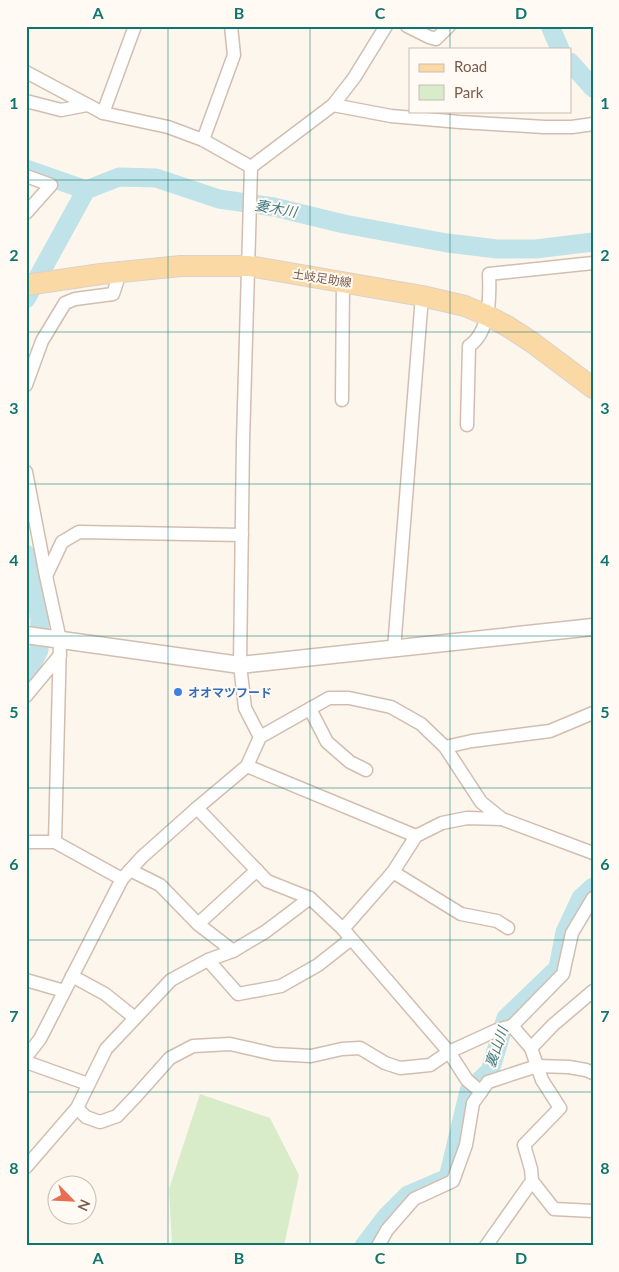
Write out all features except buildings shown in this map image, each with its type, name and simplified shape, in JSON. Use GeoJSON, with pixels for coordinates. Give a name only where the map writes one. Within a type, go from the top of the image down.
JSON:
{"type":"FeatureCollection","features":[{"type":"Feature","properties":{"kind":"main road","name":"土岐足助線"},"geometry":{"type":"LineString","coordinates":[[26,285],[110,274],[249,260],[465,306],[486,315],[533,343],[593,388]]}},
{"type":"Feature","properties":{"kind":"street"},"geometry":{"type":"LineString","coordinates":[[203,140],[234,55],[231,26]]}},
{"type":"Feature","properties":{"kind":"street"},"geometry":{"type":"LineString","coordinates":[[252,167],[333,105],[354,78],[386,26]]}},
{"type":"Feature","properties":{"kind":"street"},"geometry":{"type":"LineString","coordinates":[[407,26],[436,39],[449,26]]}},
{"type":"Feature","properties":{"kind":"street"},"geometry":{"type":"LineString","coordinates":[[103,113],[132,27]]}},
{"type":"Feature","properties":{"kind":"street"},"geometry":{"type":"LineString","coordinates":[[26,72],[103,113],[168,127],[203,140],[252,167]]}},
{"type":"Feature","properties":{"kind":"street"},"geometry":{"type":"LineString","coordinates":[[26,101],[61,110],[87,105]]}},
{"type":"Feature","properties":{"kind":"street"},"geometry":{"type":"LineString","coordinates":[[333,105],[391,116],[460,122],[544,127],[572,127],[593,124]]}},
{"type":"Feature","properties":{"kind":"street"},"geometry":{"type":"LineString","coordinates":[[252,167],[240,665],[245,708],[260,736]]}},
{"type":"Feature","properties":{"kind":"street"},"geometry":{"type":"LineString","coordinates":[[26,176],[50,184],[26,213]]}},
{"type":"Feature","properties":{"kind":"street"},"geometry":{"type":"LineString","coordinates":[[467,425],[469,346],[478,341],[486,315],[490,298],[489,274],[593,263]]}},
{"type":"Feature","properties":{"kind":"street"},"geometry":{"type":"LineString","coordinates":[[26,384],[42,340],[65,303],[75,299],[113,294],[110,274]]}},
{"type":"Feature","properties":{"kind":"street"},"geometry":{"type":"LineString","coordinates":[[342,400],[343,281]]}},
{"type":"Feature","properties":{"kind":"street"},"geometry":{"type":"LineString","coordinates":[[394,649],[422,296]]}},
{"type":"Feature","properties":{"kind":"street"},"geometry":{"type":"LineString","coordinates":[[26,472],[60,647],[55,842]]}},
{"type":"Feature","properties":{"kind":"street"},"geometry":{"type":"LineString","coordinates":[[46,576],[62,542],[79,532],[242,536]]}},
{"type":"Feature","properties":{"kind":"street"},"geometry":{"type":"LineString","coordinates":[[26,635],[60,647],[240,665],[593,627]]}},
{"type":"Feature","properties":{"kind":"street"},"geometry":{"type":"LineString","coordinates":[[26,696],[60,647]]}},
{"type":"Feature","properties":{"kind":"street"},"geometry":{"type":"LineString","coordinates":[[26,1057],[40,1039],[126,875],[142,857],[248,766],[260,736],[329,698],[349,698],[391,707],[421,724],[445,747],[481,802],[502,819],[593,854]]}},
{"type":"Feature","properties":{"kind":"street"},"geometry":{"type":"LineString","coordinates":[[310,709],[327,742],[350,762],[366,770]]}},
{"type":"Feature","properties":{"kind":"street"},"geometry":{"type":"LineString","coordinates":[[445,747],[472,741],[550,731],[593,712]]}},
{"type":"Feature","properties":{"kind":"street"},"geometry":{"type":"LineString","coordinates":[[248,766],[416,836]]}},
{"type":"Feature","properties":{"kind":"street"},"geometry":{"type":"LineString","coordinates":[[197,808],[267,880],[310,898],[347,934],[450,1052],[467,1080],[481,1092]]}},
{"type":"Feature","properties":{"kind":"street"},"geometry":{"type":"LineString","coordinates":[[208,960],[238,994],[281,986],[318,965],[347,934],[393,872],[416,836],[442,823],[468,818],[502,819]]}},
{"type":"Feature","properties":{"kind":"street"},"geometry":{"type":"LineString","coordinates":[[26,842],[55,842],[126,875],[160,885],[198,924],[233,951]]}},
{"type":"Feature","properties":{"kind":"street"},"geometry":{"type":"LineString","coordinates":[[198,924],[257,870]]}},
{"type":"Feature","properties":{"kind":"street"},"geometry":{"type":"LineString","coordinates":[[393,872],[461,914],[497,921],[508,928]]}},
{"type":"Feature","properties":{"kind":"street"},"geometry":{"type":"LineString","coordinates":[[26,1167],[77,1108],[106,1048],[171,980],[208,960],[233,951],[265,932],[310,898]]}},
{"type":"Feature","properties":{"kind":"street"},"geometry":{"type":"LineString","coordinates":[[77,1108],[86,1117],[100,1122],[116,1116],[137,1096],[170,1058],[193,1046],[230,1044],[274,1054],[311,1056],[342,1049],[360,1048],[385,1063],[400,1068],[430,1065],[450,1052],[498,1030],[512,1026],[563,974],[572,933],[593,898]]}},
{"type":"Feature","properties":{"kind":"street"},"geometry":{"type":"LineString","coordinates":[[72,976],[105,994],[135,1018]]}},
{"type":"Feature","properties":{"kind":"street"},"geometry":{"type":"LineString","coordinates":[[26,980],[64,991]]}},
{"type":"Feature","properties":{"kind":"street"},"geometry":{"type":"LineString","coordinates":[[531,1048],[553,1025],[593,991]]}},
{"type":"Feature","properties":{"kind":"street"},"geometry":{"type":"LineString","coordinates":[[512,1026],[531,1048],[542,1080],[560,1108],[524,1145],[531,1169],[532,1181],[554,1209],[593,1211]]}},
{"type":"Feature","properties":{"kind":"street"},"geometry":{"type":"LineString","coordinates":[[26,1062],[88,1084]]}},
{"type":"Feature","properties":{"kind":"street"},"geometry":{"type":"LineString","coordinates":[[378,1246],[388,1230],[414,1199],[454,1181],[466,1145],[473,1103],[488,1082],[537,1066],[570,1066],[593,1073]]}},
{"type":"Feature","properties":{"kind":"street"},"geometry":{"type":"LineString","coordinates":[[486,1246],[532,1181]]}},
{"type":"Feature","properties":{"kind":"green space"},"geometry":{"type":"Polygon","coordinates":[[[200,1094],[270,1118],[299,1175],[284,1246],[172,1246],[169,1189],[200,1094]]]}},
{"type":"Feature","properties":{"kind":"waterway"},"geometry":{"type":"LineString","coordinates":[[550,26],[560,48]]}},
{"type":"Feature","properties":{"kind":"waterway"},"geometry":{"type":"LineString","coordinates":[[572,64],[593,88]]}},
{"type":"Feature","properties":{"kind":"waterway"},"geometry":{"type":"LineString","coordinates":[[26,169],[86,190]]}},
{"type":"Feature","properties":{"kind":"waterway","name":"妻木川"},"geometry":{"type":"LineString","coordinates":[[26,299],[86,190],[119,177],[156,178],[219,199],[274,207],[344,224],[447,243],[497,249],[536,249],[593,242]]}},
{"type":"Feature","properties":{"kind":"waterway"},"geometry":{"type":"LineString","coordinates":[[26,554],[40,619],[39,650],[26,675]]}},
{"type":"Feature","properties":{"kind":"waterway","name":"裏山川"},"geometry":{"type":"LineString","coordinates":[[364,1246],[386,1217],[408,1195],[448,1178],[469,1091],[490,1071],[506,1018],[558,968],[565,932],[581,898],[593,887]]}},
{"type":"Feature","properties":{"kind":"place","name":"オオマツフード"},"geometry":{"type":"Point","coordinates":[178,692]}}]}
